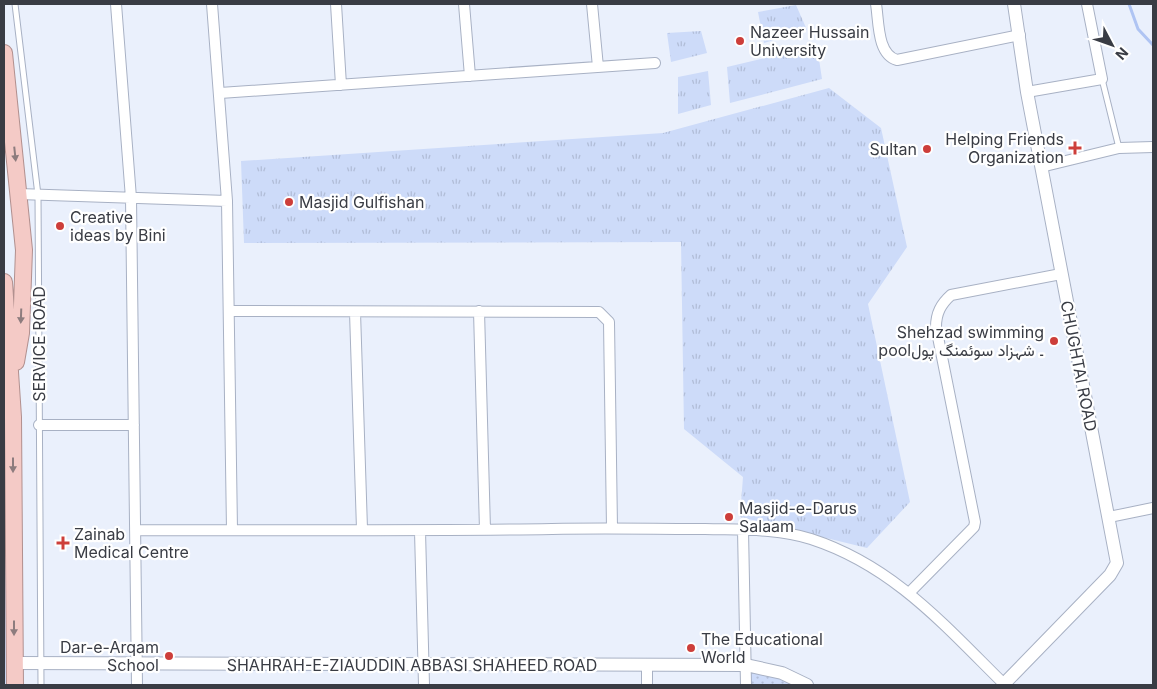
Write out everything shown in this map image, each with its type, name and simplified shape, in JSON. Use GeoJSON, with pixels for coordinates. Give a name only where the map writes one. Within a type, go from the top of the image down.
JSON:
{"type":"FeatureCollection","features":[{"type":"Feature","properties":{"kind":"highway"},"geometry":{"type":"LineString","coordinates":[[4,54],[24,250],[21,333],[12,394]]}},
{"type":"Feature","properties":{"kind":"highway"},"geometry":{"type":"LineString","coordinates":[[4,282],[13,417],[15,685]]}},
{"type":"Feature","properties":{"kind":"street"},"geometry":{"type":"LineString","coordinates":[[116,4],[131,198],[137,685]]}},
{"type":"Feature","properties":{"kind":"street"},"geometry":{"type":"LineString","coordinates":[[212,4],[227,201],[232,530]]}},
{"type":"Feature","properties":{"kind":"street"},"geometry":{"type":"LineString","coordinates":[[336,4],[341,84]]}},
{"type":"Feature","properties":{"kind":"street"},"geometry":{"type":"LineString","coordinates":[[464,4],[470,76]]}},
{"type":"Feature","properties":{"kind":"street"},"geometry":{"type":"LineString","coordinates":[[592,4],[598,67]]}},
{"type":"Feature","properties":{"kind":"street"},"geometry":{"type":"LineString","coordinates":[[876,4],[884,51],[889,58],[897,60],[1020,35]]}},
{"type":"Feature","properties":{"kind":"street","name":"CHUGHTAI ROAD"},"geometry":{"type":"LineString","coordinates":[[1004,685],[1110,575],[1117,563],[1110,517],[1061,274],[1027,92],[1014,4]]}},
{"type":"Feature","properties":{"kind":"street"},"geometry":{"type":"LineString","coordinates":[[1027,92],[1102,79],[1087,4]]}},
{"type":"Feature","properties":{"kind":"street"},"geometry":{"type":"LineString","coordinates":[[220,93],[655,63]]}},
{"type":"Feature","properties":{"kind":"street"},"geometry":{"type":"LineString","coordinates":[[1041,167],[1119,148],[1153,147]]}},
{"type":"Feature","properties":{"kind":"street"},"geometry":{"type":"LineString","coordinates":[[19,194],[227,201]]}},
{"type":"Feature","properties":{"kind":"street"},"geometry":{"type":"LineString","coordinates":[[910,592],[974,527],[975,522],[936,327],[936,315],[944,302],[952,295],[1061,274]]}},
{"type":"Feature","properties":{"kind":"street"},"geometry":{"type":"LineString","coordinates":[[230,311],[599,312],[606,316],[609,322],[612,528]]}},
{"type":"Feature","properties":{"kind":"street"},"geometry":{"type":"LineString","coordinates":[[480,311],[485,530]]}},
{"type":"Feature","properties":{"kind":"street"},"geometry":{"type":"LineString","coordinates":[[355,312],[362,529]]}},
{"type":"Feature","properties":{"kind":"street"},"geometry":{"type":"LineString","coordinates":[[39,425],[134,425]]}},
{"type":"Feature","properties":{"kind":"street"},"geometry":{"type":"LineString","coordinates":[[1110,517],[1153,508]]}},
{"type":"Feature","properties":{"kind":"street"},"geometry":{"type":"LineString","coordinates":[[135,530],[362,529],[420,531],[612,528],[778,532],[810,538],[852,556],[910,592],[1004,685]]}},
{"type":"Feature","properties":{"kind":"street"},"geometry":{"type":"LineString","coordinates":[[743,530],[746,685]]}},
{"type":"Feature","properties":{"kind":"street"},"geometry":{"type":"LineString","coordinates":[[420,531],[424,685]]}},
{"type":"Feature","properties":{"kind":"street","name":"SHAHRAH-E-ZIAUDDIN ABBASI SHAHEED ROAD"},"geometry":{"type":"LineString","coordinates":[[14,663],[746,665],[782,673],[807,685]]}},
{"type":"Feature","properties":{"kind":"street"},"geometry":{"type":"LineString","coordinates":[[647,666],[647,685]]}},
{"type":"Feature","properties":{"kind":"lane","name":"SERVICE ROAD"},"geometry":{"type":"LineString","coordinates":[[15,4],[38,195],[41,685]]}},
{"type":"Feature","properties":{"kind":"lane"},"geometry":{"type":"LineString","coordinates":[[1102,79],[1119,148]]}},
{"type":"Feature","properties":{"kind":"green space"},"geometry":{"type":"Polygon","coordinates":[[[796,5],[807,30],[764,43],[758,12],[796,5]]]}},
{"type":"Feature","properties":{"kind":"green space"},"geometry":{"type":"Polygon","coordinates":[[[701,31],[707,53],[671,62],[667,33],[701,31]]]}},
{"type":"Feature","properties":{"kind":"green space"},"geometry":{"type":"Polygon","coordinates":[[[817,46],[822,79],[730,103],[727,67],[817,46]]]}},
{"type":"Feature","properties":{"kind":"green space"},"geometry":{"type":"Polygon","coordinates":[[[708,71],[711,105],[678,114],[678,77],[708,71]]]}},
{"type":"Feature","properties":{"kind":"green space"},"geometry":{"type":"Polygon","coordinates":[[[829,88],[881,128],[907,247],[868,304],[910,502],[867,548],[740,517],[743,477],[684,429],[681,242],[244,243],[241,161],[663,133],[829,88]]]}},
{"type":"Feature","properties":{"kind":"green space"},"geometry":{"type":"Polygon","coordinates":[[[4,487],[8,607],[8,685],[4,685],[4,487]]]}},
{"type":"Feature","properties":{"kind":"green space"},"geometry":{"type":"Polygon","coordinates":[[[746,665],[807,685],[746,685],[746,665]]]}},
{"type":"Feature","properties":{"kind":"waterway"},"geometry":{"type":"LineString","coordinates":[[1129,4],[1138,29],[1153,45]]}},
{"type":"Feature","properties":{"kind":"place","name":"Nazeer Hussain University"},"geometry":{"type":"Point","coordinates":[740,41]}},
{"type":"Feature","properties":{"kind":"place","name":"Helping Friends Organization"},"geometry":{"type":"Point","coordinates":[1075,148]}},
{"type":"Feature","properties":{"kind":"place","name":"Sultan"},"geometry":{"type":"Point","coordinates":[927,149]}},
{"type":"Feature","properties":{"kind":"place","name":"Masjid Gulfishan"},"geometry":{"type":"Point","coordinates":[289,202]}},
{"type":"Feature","properties":{"kind":"place","name":"Creative ideas by Bini"},"geometry":{"type":"Point","coordinates":[60,226]}},
{"type":"Feature","properties":{"kind":"place","name":"Shehzad swimming pool۔ شہزاد سوئمنگ پول"},"geometry":{"type":"Point","coordinates":[1054,341]}},
{"type":"Feature","properties":{"kind":"place","name":"Masjid-e-Darus Salaam"},"geometry":{"type":"Point","coordinates":[729,517]}},
{"type":"Feature","properties":{"kind":"place","name":"Zainab Medical Centre"},"geometry":{"type":"Point","coordinates":[63,543]}},
{"type":"Feature","properties":{"kind":"place","name":"The Educational World"},"geometry":{"type":"Point","coordinates":[691,648]}},
{"type":"Feature","properties":{"kind":"place","name":"Dar-e-Arqam School"},"geometry":{"type":"Point","coordinates":[169,656]}}]}
